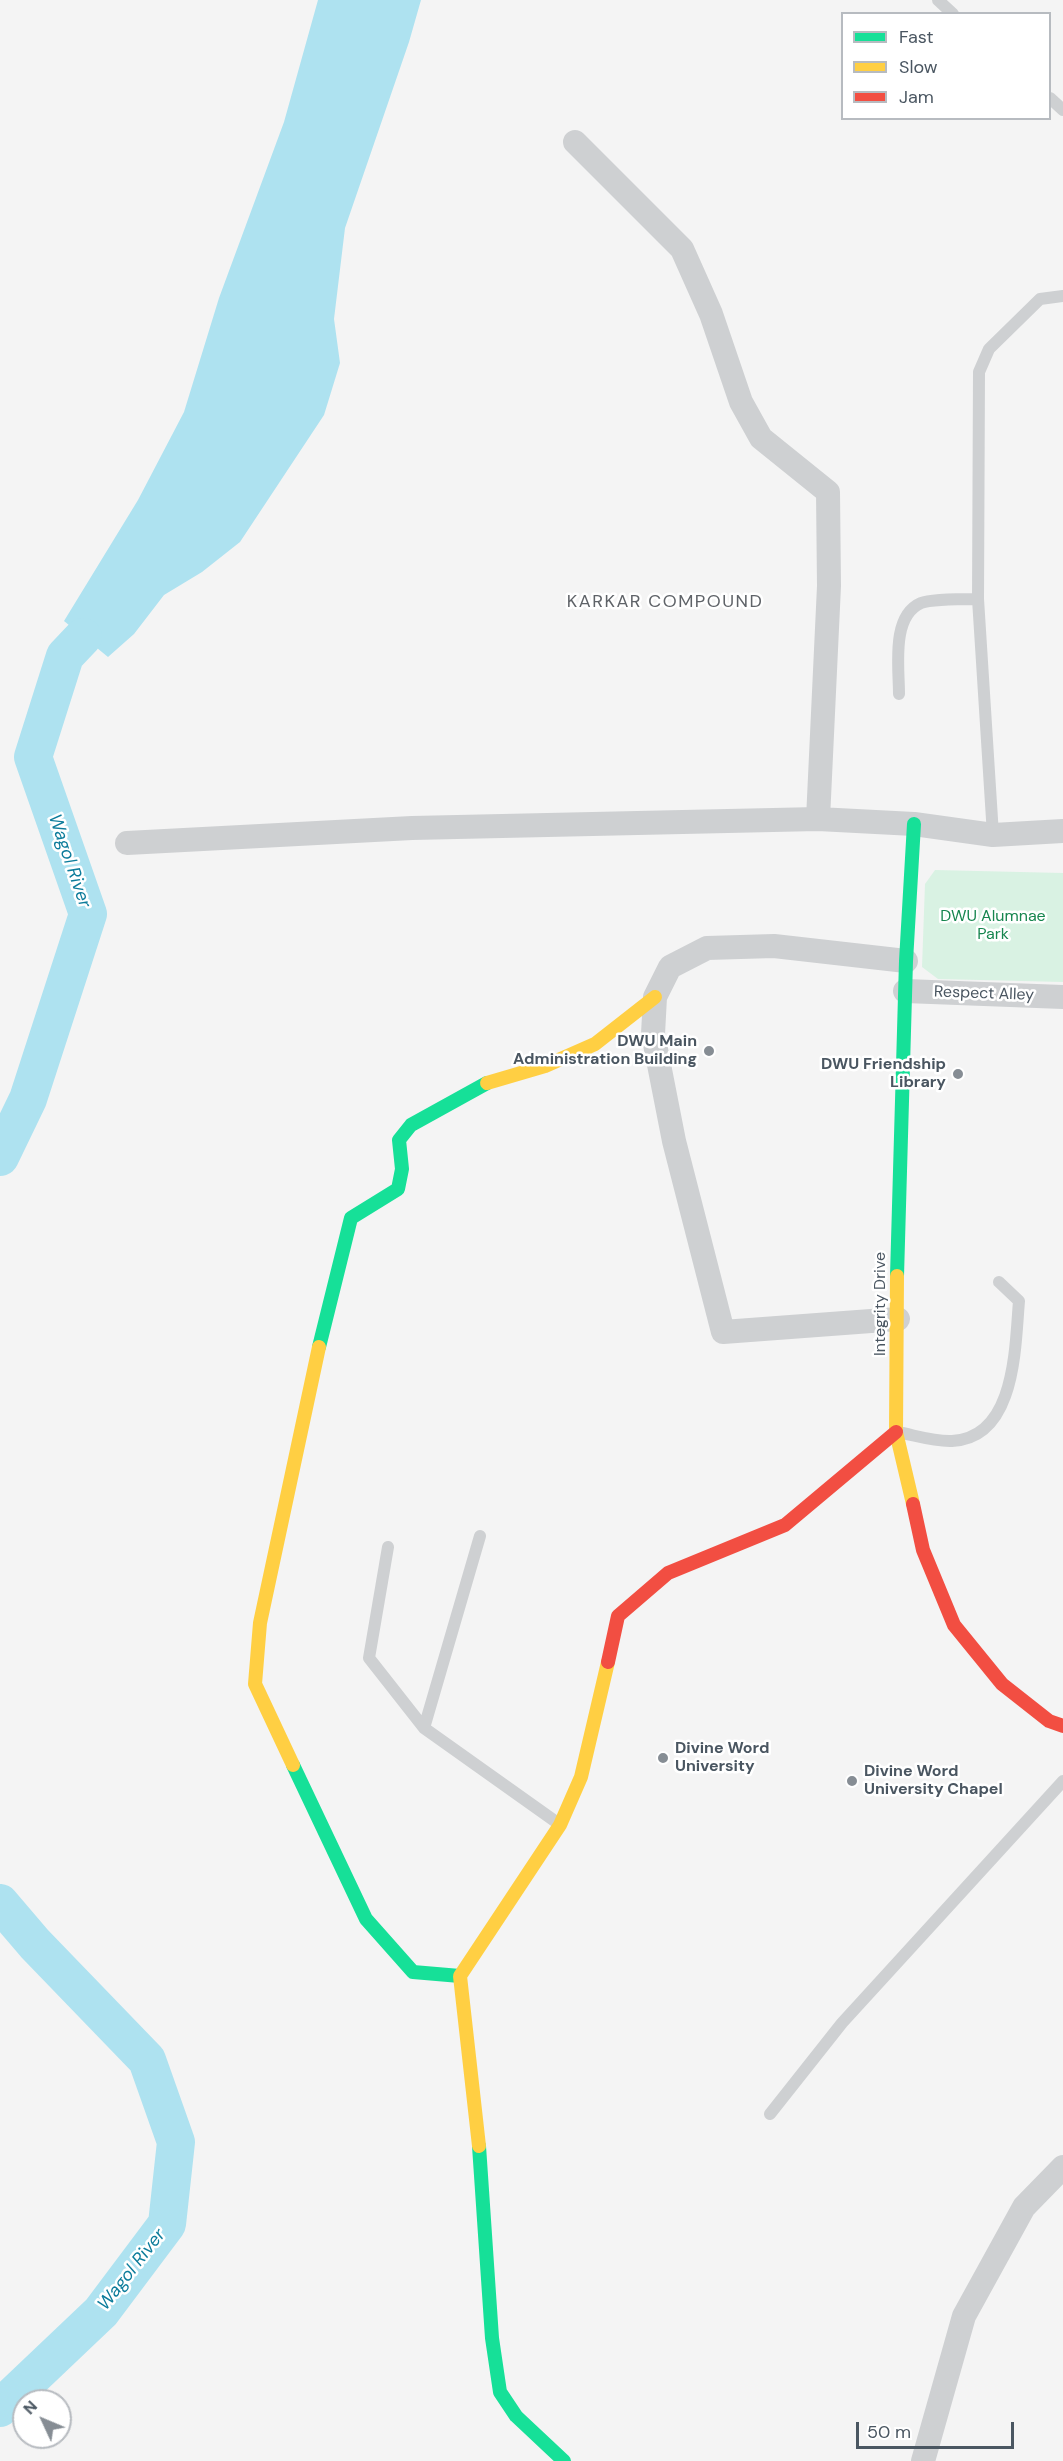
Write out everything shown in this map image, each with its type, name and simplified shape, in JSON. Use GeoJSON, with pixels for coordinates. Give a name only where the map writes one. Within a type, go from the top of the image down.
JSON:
{"type":"FeatureCollection","features":[{"type":"Feature","properties":{"kind":"street"},"geometry":{"type":"LineString","coordinates":[[574,142],[682,249],[711,314],[741,402],[761,438],[828,492],[829,586],[818,819]]}},
{"type":"Feature","properties":{"kind":"street"},"geometry":{"type":"LineString","coordinates":[[127,843],[412,828],[818,819],[914,824],[993,835],[1063,831]]}},
{"type":"Feature","properties":{"kind":"street","name":"Integrity Drive"},"geometry":{"type":"LineString","coordinates":[[914,824],[905,991],[897,1265],[896,1432],[923,1550],[954,1625],[1002,1684],[1049,1721],[1063,1726]]}},
{"type":"Feature","properties":{"kind":"street"},"geometry":{"type":"LineString","coordinates":[[898,1319],[723,1332],[672,1130],[652,1034],[655,997],[670,968],[707,948],[774,945],[906,961]]}},
{"type":"Feature","properties":{"kind":"street","name":"Respect Alley"},"geometry":{"type":"LineString","coordinates":[[905,991],[1063,997]]}},
{"type":"Feature","properties":{"kind":"street"},"geometry":{"type":"LineString","coordinates":[[460,1976],[413,1972],[366,1919],[255,1684],[260,1623],[325,1317],[351,1218],[398,1189],[402,1169],[399,1140],[411,1125],[480,1085],[544,1066],[595,1044],[655,997]]}},
{"type":"Feature","properties":{"kind":"street"},"geometry":{"type":"LineString","coordinates":[[564,2461],[516,2416],[500,2392],[492,2338],[483,2183],[460,1976],[560,1825],[581,1777],[618,1616],[668,1573],[785,1525],[896,1432]]}},
{"type":"Feature","properties":{"kind":"street"},"geometry":{"type":"LineString","coordinates":[[923,2461],[964,2316],[1024,2207],[1063,2167]]}},
{"type":"Feature","properties":{"kind":"lane"},"geometry":{"type":"LineString","coordinates":[[938,0],[950,12]]}},
{"type":"Feature","properties":{"kind":"lane"},"geometry":{"type":"LineString","coordinates":[[1051,99],[1063,110]]}},
{"type":"Feature","properties":{"kind":"lane"},"geometry":{"type":"LineString","coordinates":[[993,835],[978,599],[979,372],[989,349],[1040,299],[1063,296]]}},
{"type":"Feature","properties":{"kind":"lane"},"geometry":{"type":"LineString","coordinates":[[899,694],[900,625],[909,613],[922,602],[978,599]]}},
{"type":"Feature","properties":{"kind":"lane"},"geometry":{"type":"LineString","coordinates":[[896,1432],[951,1441],[971,1437],[992,1422],[1013,1376],[1019,1301],[999,1282]]}},
{"type":"Feature","properties":{"kind":"lane"},"geometry":{"type":"LineString","coordinates":[[424,1728],[480,1536]]}},
{"type":"Feature","properties":{"kind":"lane"},"geometry":{"type":"LineString","coordinates":[[388,1547],[369,1658],[424,1728],[560,1825]]}},
{"type":"Feature","properties":{"kind":"lane"},"geometry":{"type":"LineString","coordinates":[[770,2115],[842,2023],[1063,1781]]}},
{"type":"Feature","properties":{"kind":"green space","name":"DWU Alumnae Park"},"geometry":{"type":"Polygon","coordinates":[[[935,870],[1063,873],[1063,982],[938,979],[922,967],[925,884],[935,870]]]}},
{"type":"Feature","properties":{"kind":"water"},"geometry":{"type":"Polygon","coordinates":[[[318,0],[421,0],[409,42],[345,228],[334,319],[340,363],[324,415],[240,542],[202,572],[164,595],[134,634],[108,657],[64,621],[138,500],[184,412],[219,298],[284,122],[318,0]]]}},
{"type":"Feature","properties":{"kind":"waterway","name":"Wagol River"},"geometry":{"type":"LineString","coordinates":[[0,1157],[28,1099],[88,914],[33,757],[65,656],[83,637]]}},
{"type":"Feature","properties":{"kind":"waterway","name":"Wagol River"},"geometry":{"type":"LineString","coordinates":[[0,1903],[35,1944],[147,2060],[176,2142],[167,2224],[101,2312],[0,2408]]}},
{"type":"Feature","properties":{"kind":"traffic: fast"},"geometry":{"type":"LineString","coordinates":[[897,1276],[906,961],[914,824]]}},
{"type":"Feature","properties":{"kind":"traffic: fast"},"geometry":{"type":"LineString","coordinates":[[319,1347],[351,1218],[398,1189],[402,1169],[399,1140],[411,1125],[487,1083]]}},
{"type":"Feature","properties":{"kind":"traffic: fast"},"geometry":{"type":"LineString","coordinates":[[293,1765],[366,1919],[413,1972],[460,1976]]}},
{"type":"Feature","properties":{"kind":"traffic: fast"},"geometry":{"type":"LineString","coordinates":[[479,2146],[492,2338],[500,2392],[516,2416],[564,2461]]}},
{"type":"Feature","properties":{"kind":"traffic: slow"},"geometry":{"type":"LineString","coordinates":[[487,1083],[545,1066],[595,1044],[655,997]]}},
{"type":"Feature","properties":{"kind":"traffic: slow"},"geometry":{"type":"LineString","coordinates":[[897,1276],[896,1432],[913,1504]]}},
{"type":"Feature","properties":{"kind":"traffic: slow"},"geometry":{"type":"LineString","coordinates":[[293,1765],[255,1684],[260,1623],[319,1347]]}},
{"type":"Feature","properties":{"kind":"traffic: slow"},"geometry":{"type":"LineString","coordinates":[[479,2146],[460,1976],[560,1825],[581,1777],[608,1662]]}},
{"type":"Feature","properties":{"kind":"traffic: jam"},"geometry":{"type":"LineString","coordinates":[[608,1662],[618,1616],[668,1573],[785,1525],[896,1432]]}},
{"type":"Feature","properties":{"kind":"traffic: jam"},"geometry":{"type":"LineString","coordinates":[[913,1504],[923,1550],[954,1625],[1002,1684],[1049,1721],[1063,1726]]}},
{"type":"Feature","properties":{"kind":"place","name":"DWU Main Administration Building"},"geometry":{"type":"Point","coordinates":[709,1051]}},
{"type":"Feature","properties":{"kind":"place","name":"DWU Friendship Library"},"geometry":{"type":"Point","coordinates":[958,1074]}},
{"type":"Feature","properties":{"kind":"place","name":"Divine Word University"},"geometry":{"type":"Point","coordinates":[663,1758]}},
{"type":"Feature","properties":{"kind":"place","name":"Divine Word University Chapel"},"geometry":{"type":"Point","coordinates":[852,1781]}},
{"type":"Feature","properties":{"kind":"district","name":"KARKAR COMPOUND"},"geometry":{"type":"Point","coordinates":[665,602]}}]}
